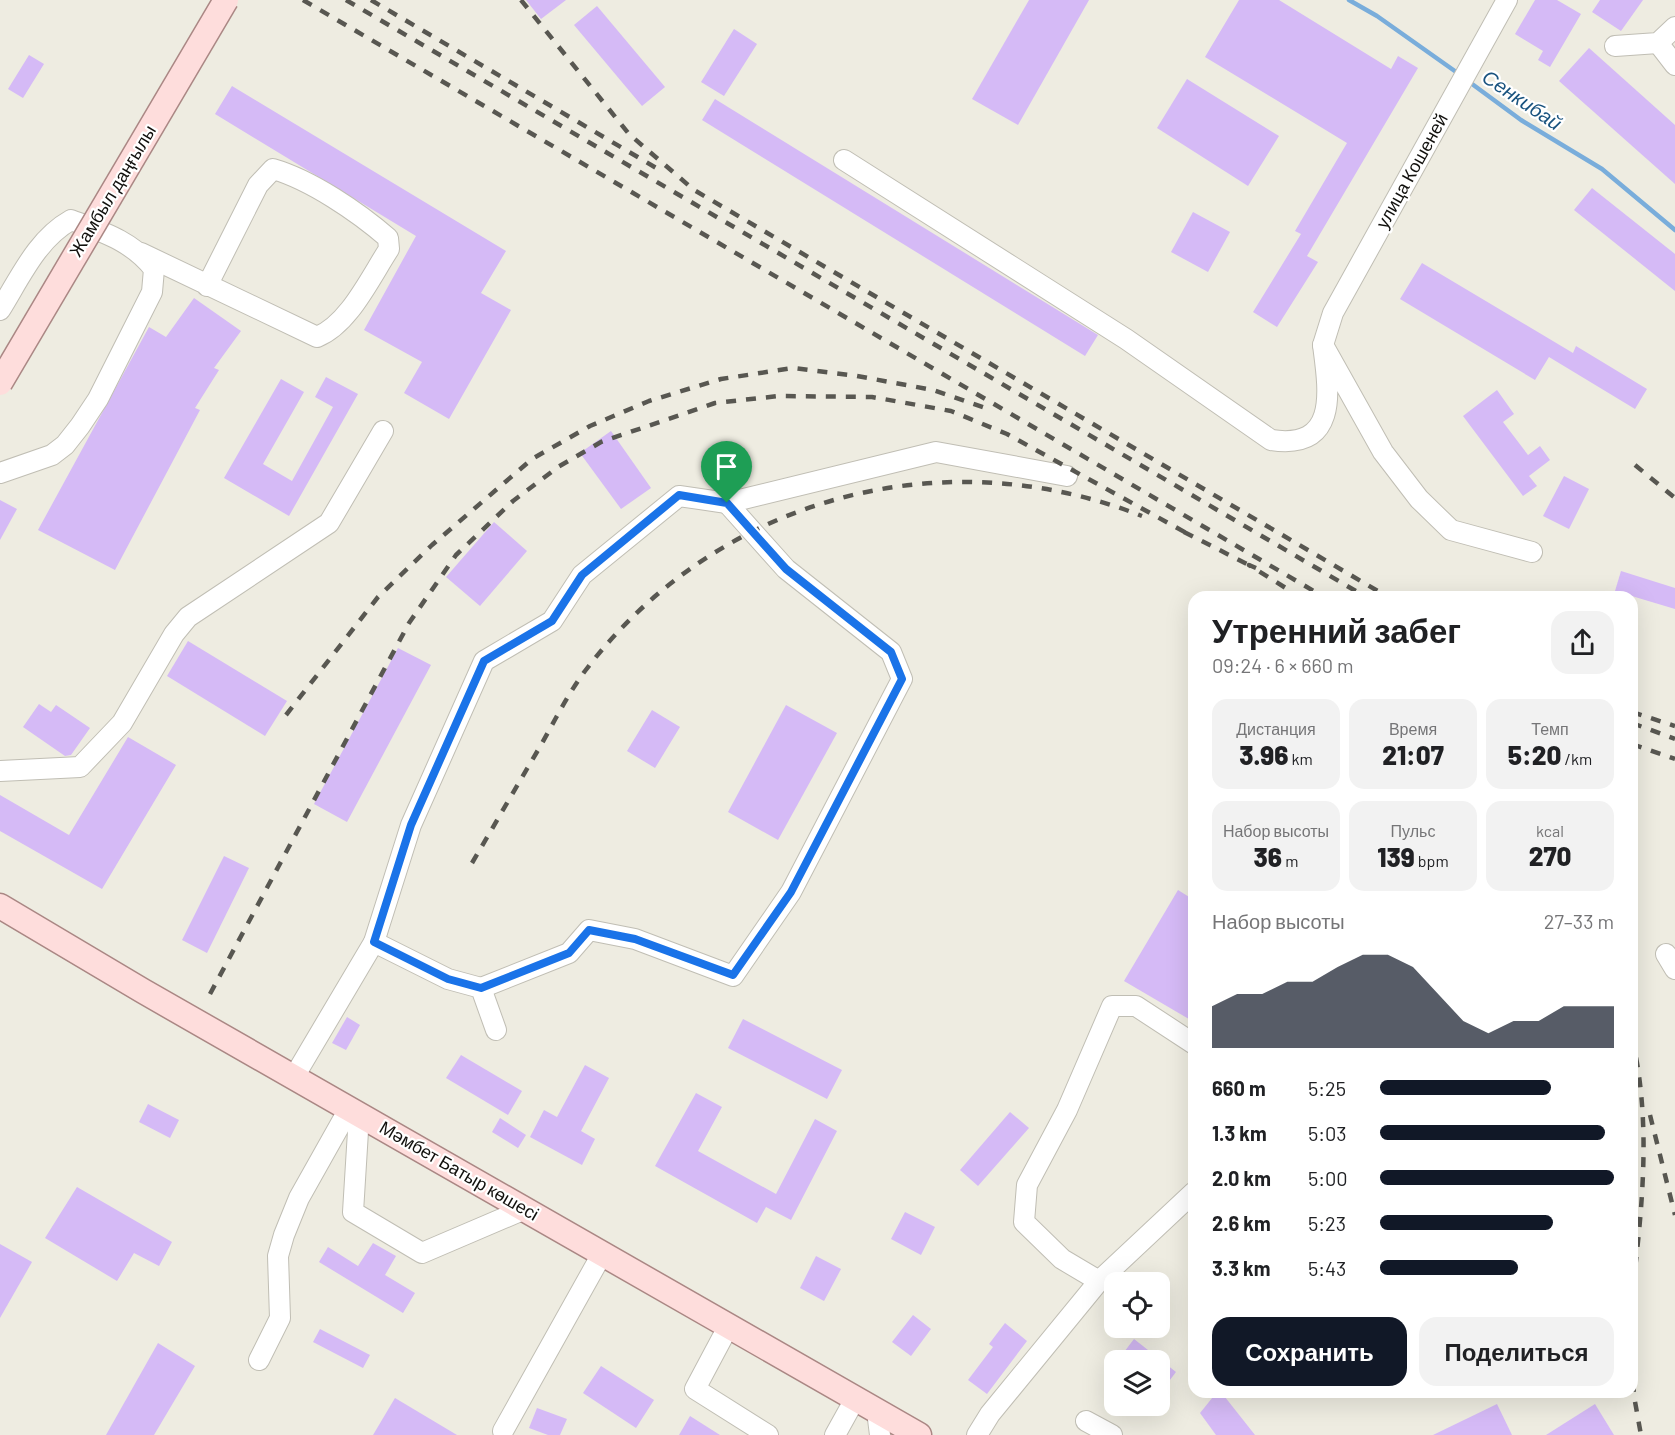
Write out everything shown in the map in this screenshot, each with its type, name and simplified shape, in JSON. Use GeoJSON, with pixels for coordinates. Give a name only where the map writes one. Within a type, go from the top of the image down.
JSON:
{"type":"FeatureCollection","features":[{"type":"Feature","properties":{"kind":"main road","name":"Жамбыл даңғылы"},"geometry":{"type":"LineString","coordinates":[[0,383],[226,0]]}},
{"type":"Feature","properties":{"kind":"main road","name":"Мәмбет Батыр көшесі"},"geometry":{"type":"LineString","coordinates":[[0,906],[354,1112],[919,1435]]}},
{"type":"Feature","properties":{"kind":"street","name":"улица Кошеней"},"geometry":{"type":"LineString","coordinates":[[1323,345],[1333,313],[1507,0]]}},
{"type":"Feature","properties":{"kind":"street"},"geometry":{"type":"LineString","coordinates":[[1615,46],[1658,43],[1675,27]]}},
{"type":"Feature","properties":{"kind":"street"},"geometry":{"type":"LineString","coordinates":[[1658,43],[1675,65]]}},
{"type":"Feature","properties":{"kind":"street"},"geometry":{"type":"LineString","coordinates":[[844,160],[1126,339],[1271,440],[1292,443],[1310,436],[1322,423],[1329,394],[1323,345]]}},
{"type":"Feature","properties":{"kind":"street"},"geometry":{"type":"LineString","coordinates":[[0,310],[36,252],[53,230],[71,220],[118,238],[141,253],[207,286],[317,338],[328,333],[350,308],[389,249],[388,238],[342,204],[286,173],[273,169],[258,185],[207,286]]}},
{"type":"Feature","properties":{"kind":"street"},"geometry":{"type":"LineString","coordinates":[[0,473],[52,455],[65,445],[98,399],[152,292],[154,268],[141,253]]}},
{"type":"Feature","properties":{"kind":"street"},"geometry":{"type":"LineString","coordinates":[[1323,345],[1383,452],[1451,530],[1464,536],[1532,552]]}},
{"type":"Feature","properties":{"kind":"street"},"geometry":{"type":"LineString","coordinates":[[0,771],[80,767],[122,723],[174,634],[188,617],[329,523],[383,431]]}},
{"type":"Feature","properties":{"kind":"street"},"geometry":{"type":"LineString","coordinates":[[294,1077],[374,942],[411,825],[484,661],[552,621],[582,575],[679,495],[727,503],[936,452],[1067,476]]}},
{"type":"Feature","properties":{"kind":"street"},"geometry":{"type":"LineString","coordinates":[[374,942],[448,979],[481,988],[569,953],[589,930],[635,939],[733,975],[791,892],[902,679],[891,652],[786,569],[727,503]]}},
{"type":"Feature","properties":{"kind":"street"},"geometry":{"type":"LineString","coordinates":[[481,988],[496,1030]]}},
{"type":"Feature","properties":{"kind":"street"},"geometry":{"type":"LineString","coordinates":[[1099,1281],[1062,1259],[1024,1222],[1027,1185],[1067,1110],[1112,1006],[1136,1006],[1188,1040]]}},
{"type":"Feature","properties":{"kind":"street"},"geometry":{"type":"LineString","coordinates":[[354,1112],[353,1212],[423,1253],[525,1209]]}},
{"type":"Feature","properties":{"kind":"street"},"geometry":{"type":"LineString","coordinates":[[259,1360],[280,1318],[278,1256],[284,1235],[299,1198],[354,1112]]}},
{"type":"Feature","properties":{"kind":"street"},"geometry":{"type":"LineString","coordinates":[[977,1435],[1005,1396],[1099,1281],[1188,1198]]}},
{"type":"Feature","properties":{"kind":"street"},"geometry":{"type":"LineString","coordinates":[[503,1431],[602,1254]]}},
{"type":"Feature","properties":{"kind":"street"},"geometry":{"type":"LineString","coordinates":[[728,1327],[695,1389],[768,1435]]}},
{"type":"Feature","properties":{"kind":"street"},"geometry":{"type":"LineString","coordinates":[[835,1435],[855,1399]]}},
{"type":"Feature","properties":{"kind":"street"},"geometry":{"type":"LineString","coordinates":[[877,1411],[880,1435]]}},
{"type":"Feature","properties":{"kind":"street"},"geometry":{"type":"LineString","coordinates":[[1086,1421],[1112,1435]]}},
{"type":"Feature","properties":{"kind":"building"},"geometry":{"type":"Polygon","coordinates":[[[526,0],[566,0],[541,19],[526,0]]]}},
{"type":"Feature","properties":{"kind":"building"},"geometry":{"type":"Polygon","coordinates":[[[1029,0],[1089,0],[1018,125],[972,99],[1029,0]]]}},
{"type":"Feature","properties":{"kind":"building"},"geometry":{"type":"Polygon","coordinates":[[[1239,0],[1279,0],[1391,69],[1398,56],[1418,68],[1307,256],[1318,262],[1277,327],[1253,312],[1301,234],[1295,231],[1347,143],[1205,57],[1239,0]]]}},
{"type":"Feature","properties":{"kind":"building"},"geometry":{"type":"Polygon","coordinates":[[[1535,0],[1557,0],[1581,14],[1550,67],[1538,60],[1543,51],[1515,34],[1535,0]]]}},
{"type":"Feature","properties":{"kind":"building"},"geometry":{"type":"Polygon","coordinates":[[[1600,0],[1643,0],[1621,31],[1592,12],[1600,0]]]}},
{"type":"Feature","properties":{"kind":"building"},"geometry":{"type":"Polygon","coordinates":[[[597,6],[665,87],[642,106],[574,25],[597,6]]]}},
{"type":"Feature","properties":{"kind":"building"},"geometry":{"type":"Polygon","coordinates":[[[734,29],[757,44],[724,96],[701,82],[734,29]]]}},
{"type":"Feature","properties":{"kind":"building"},"geometry":{"type":"Polygon","coordinates":[[[1589,48],[1675,125],[1675,184],[1559,81],[1589,48]]]}},
{"type":"Feature","properties":{"kind":"building"},"geometry":{"type":"Polygon","coordinates":[[[29,55],[44,64],[23,98],[8,89],[29,55]]]}},
{"type":"Feature","properties":{"kind":"building"},"geometry":{"type":"Polygon","coordinates":[[[1187,79],[1279,136],[1248,186],[1157,128],[1187,79]]]}},
{"type":"Feature","properties":{"kind":"building"},"geometry":{"type":"Polygon","coordinates":[[[232,86],[506,251],[481,293],[511,310],[449,419],[404,393],[422,362],[364,330],[416,236],[215,114],[232,86]]]}},
{"type":"Feature","properties":{"kind":"building"},"geometry":{"type":"Polygon","coordinates":[[[715,99],[1098,335],[1085,356],[702,120],[715,99]]]}},
{"type":"Feature","properties":{"kind":"building"},"geometry":{"type":"Polygon","coordinates":[[[1592,188],[1675,254],[1675,291],[1574,210],[1592,188]]]}},
{"type":"Feature","properties":{"kind":"building"},"geometry":{"type":"Polygon","coordinates":[[[1193,212],[1230,232],[1208,272],[1171,252],[1193,212]]]}},
{"type":"Feature","properties":{"kind":"building"},"geometry":{"type":"Polygon","coordinates":[[[1422,263],[1573,353],[1576,346],[1647,389],[1635,409],[1549,357],[1535,380],[1400,299],[1422,263]]]}},
{"type":"Feature","properties":{"kind":"building"},"geometry":{"type":"Polygon","coordinates":[[[194,298],[241,331],[214,368],[219,370],[195,408],[200,410],[115,570],[38,530],[149,327],[166,337],[194,298]]]}},
{"type":"Feature","properties":{"kind":"building"},"geometry":{"type":"Polygon","coordinates":[[[326,377],[358,394],[289,516],[224,478],[281,379],[304,392],[263,464],[292,481],[333,407],[315,397],[326,377]]]}},
{"type":"Feature","properties":{"kind":"building"},"geometry":{"type":"Polygon","coordinates":[[[1497,390],[1514,414],[1503,422],[1528,455],[1540,446],[1550,460],[1529,476],[1537,486],[1523,496],[1463,416],[1497,390]]]}},
{"type":"Feature","properties":{"kind":"building"},"geometry":{"type":"Polygon","coordinates":[[[611,431],[651,488],[621,509],[580,453],[611,431]]]}},
{"type":"Feature","properties":{"kind":"building"},"geometry":{"type":"Polygon","coordinates":[[[1564,476],[1589,489],[1569,529],[1543,516],[1564,476]]]}},
{"type":"Feature","properties":{"kind":"building"},"geometry":{"type":"Polygon","coordinates":[[[0,500],[17,509],[0,540],[0,500]]]}},
{"type":"Feature","properties":{"kind":"building"},"geometry":{"type":"Polygon","coordinates":[[[494,522],[527,551],[480,606],[446,577],[494,522]]]}},
{"type":"Feature","properties":{"kind":"building"},"geometry":{"type":"Polygon","coordinates":[[[1621,571],[1675,588],[1675,609],[1638,598],[1638,591],[1615,591],[1621,571]]]}},
{"type":"Feature","properties":{"kind":"building"},"geometry":{"type":"Polygon","coordinates":[[[188,641],[287,701],[265,736],[167,676],[188,641]]]}},
{"type":"Feature","properties":{"kind":"building"},"geometry":{"type":"Polygon","coordinates":[[[398,648],[431,665],[347,822],[314,804],[398,648]]]}},
{"type":"Feature","properties":{"kind":"building"},"geometry":{"type":"Polygon","coordinates":[[[39,704],[51,712],[56,705],[90,728],[71,755],[65,756],[23,727],[39,704]]]}},
{"type":"Feature","properties":{"kind":"building"},"geometry":{"type":"Polygon","coordinates":[[[786,705],[837,733],[778,840],[728,812],[786,705]]]}},
{"type":"Feature","properties":{"kind":"building"},"geometry":{"type":"Polygon","coordinates":[[[652,710],[680,727],[655,768],[627,751],[652,710]]]}},
{"type":"Feature","properties":{"kind":"building"},"geometry":{"type":"Polygon","coordinates":[[[128,737],[176,765],[102,889],[0,831],[0,795],[69,835],[128,737]]]}},
{"type":"Feature","properties":{"kind":"building"},"geometry":{"type":"Polygon","coordinates":[[[224,856],[249,868],[207,953],[182,940],[224,856]]]}},
{"type":"Feature","properties":{"kind":"building"},"geometry":{"type":"Polygon","coordinates":[[[1178,890],[1188,896],[1188,1018],[1124,981],[1178,890]]]}},
{"type":"Feature","properties":{"kind":"building"},"geometry":{"type":"Polygon","coordinates":[[[347,1017],[360,1025],[346,1050],[332,1043],[347,1017]]]}},
{"type":"Feature","properties":{"kind":"building"},"geometry":{"type":"Polygon","coordinates":[[[743,1019],[842,1070],[827,1099],[728,1048],[743,1019]]]}},
{"type":"Feature","properties":{"kind":"building"},"geometry":{"type":"Polygon","coordinates":[[[461,1055],[522,1091],[508,1115],[446,1078],[461,1055]]]}},
{"type":"Feature","properties":{"kind":"building"},"geometry":{"type":"Polygon","coordinates":[[[585,1065],[609,1078],[581,1131],[595,1139],[582,1165],[530,1137],[544,1110],[557,1117],[585,1065]]]}},
{"type":"Feature","properties":{"kind":"building"},"geometry":{"type":"Polygon","coordinates":[[[696,1093],[722,1107],[698,1151],[776,1194],[815,1119],[837,1131],[791,1220],[766,1207],[757,1223],[655,1166],[696,1093]]]}},
{"type":"Feature","properties":{"kind":"building"},"geometry":{"type":"Polygon","coordinates":[[[148,1104],[179,1120],[170,1138],[139,1122],[148,1104]]]}},
{"type":"Feature","properties":{"kind":"building"},"geometry":{"type":"Polygon","coordinates":[[[1010,1112],[1029,1128],[978,1186],[960,1170],[1010,1112]]]}},
{"type":"Feature","properties":{"kind":"building"},"geometry":{"type":"Polygon","coordinates":[[[500,1118],[526,1135],[518,1148],[492,1132],[500,1118]]]}},
{"type":"Feature","properties":{"kind":"building"},"geometry":{"type":"Polygon","coordinates":[[[77,1187],[172,1242],[159,1266],[134,1253],[117,1281],[45,1238],[77,1187]]]}},
{"type":"Feature","properties":{"kind":"building"},"geometry":{"type":"Polygon","coordinates":[[[905,1212],[935,1227],[921,1255],[891,1239],[905,1212]]]}},
{"type":"Feature","properties":{"kind":"building"},"geometry":{"type":"Polygon","coordinates":[[[373,1243],[396,1256],[385,1275],[415,1293],[403,1313],[319,1262],[328,1247],[358,1266],[373,1243]]]}},
{"type":"Feature","properties":{"kind":"building"},"geometry":{"type":"Polygon","coordinates":[[[0,1244],[32,1262],[0,1318],[0,1244]]]}},
{"type":"Feature","properties":{"kind":"building"},"geometry":{"type":"Polygon","coordinates":[[[816,1256],[841,1269],[824,1301],[800,1288],[816,1256]]]}},
{"type":"Feature","properties":{"kind":"building"},"geometry":{"type":"Polygon","coordinates":[[[913,1315],[931,1329],[911,1356],[892,1342],[913,1315]]]}},
{"type":"Feature","properties":{"kind":"building"},"geometry":{"type":"Polygon","coordinates":[[[1005,1323],[1027,1341],[987,1394],[968,1380],[993,1347],[989,1344],[1005,1323]]]}},
{"type":"Feature","properties":{"kind":"building"},"geometry":{"type":"Polygon","coordinates":[[[320,1329],[370,1355],[363,1368],[313,1342],[320,1329]]]}},
{"type":"Feature","properties":{"kind":"building"},"geometry":{"type":"Polygon","coordinates":[[[1134,1339],[1148,1350],[1126,1350],[1134,1339]]]}},
{"type":"Feature","properties":{"kind":"building"},"geometry":{"type":"Polygon","coordinates":[[[158,1343],[195,1366],[154,1435],[106,1435],[158,1343]]]}},
{"type":"Feature","properties":{"kind":"building"},"geometry":{"type":"Polygon","coordinates":[[[601,1366],[654,1400],[636,1428],[583,1393],[601,1366]]]}},
{"type":"Feature","properties":{"kind":"building"},"geometry":{"type":"Polygon","coordinates":[[[1170,1367],[1176,1372],[1170,1380],[1170,1367]]]}},
{"type":"Feature","properties":{"kind":"building"},"geometry":{"type":"Polygon","coordinates":[[[395,1398],[457,1435],[373,1435],[395,1398]]]}},
{"type":"Feature","properties":{"kind":"building"},"geometry":{"type":"Polygon","coordinates":[[[1212,1398],[1226,1398],[1255,1435],[1216,1435],[1200,1413],[1212,1398]]]}},
{"type":"Feature","properties":{"kind":"building"},"geometry":{"type":"Polygon","coordinates":[[[1497,1404],[1512,1435],[1433,1435],[1497,1404]]]}},
{"type":"Feature","properties":{"kind":"building"},"geometry":{"type":"Polygon","coordinates":[[[1595,1404],[1614,1435],[1546,1435],[1595,1404]]]}},
{"type":"Feature","properties":{"kind":"building"},"geometry":{"type":"Polygon","coordinates":[[[537,1408],[567,1419],[560,1435],[548,1435],[529,1428],[537,1408]]]}},
{"type":"Feature","properties":{"kind":"building"},"geometry":{"type":"Polygon","coordinates":[[[690,1416],[720,1435],[679,1435],[690,1416]]]}},
{"type":"Feature","properties":{"kind":"waterway","name":"Сенкибай"},"geometry":{"type":"LineString","coordinates":[[1349,0],[1377,16],[1459,74]]}},
{"type":"Feature","properties":{"kind":"waterway","name":"Сенкибай"},"geometry":{"type":"LineString","coordinates":[[1468,81],[1521,120],[1602,169],[1675,230]]}},
{"type":"Feature","properties":{"kind":"railway"},"geometry":{"type":"LineString","coordinates":[[303,0],[1314,591]]}},
{"type":"Feature","properties":{"kind":"railway"},"geometry":{"type":"LineString","coordinates":[[346,0],[1356,591]]}},
{"type":"Feature","properties":{"kind":"railway"},"geometry":{"type":"LineString","coordinates":[[371,0],[658,169]]}},
{"type":"Feature","properties":{"kind":"railway"},"geometry":{"type":"LineString","coordinates":[[521,0],[629,134],[694,190],[1378,591]]}},
{"type":"Feature","properties":{"kind":"railway"},"geometry":{"type":"LineString","coordinates":[[286,715],[378,597],[432,545],[532,459],[590,426],[649,401],[721,379],[793,368],[857,376],[933,390],[991,410]]}},
{"type":"Feature","properties":{"kind":"railway"},"geometry":{"type":"LineString","coordinates":[[210,994],[409,623],[456,555],[513,501],[558,467],[601,442],[715,403],[779,396],[872,397],[951,411],[1007,434],[1190,535]]}},
{"type":"Feature","properties":{"kind":"railway"},"geometry":{"type":"LineString","coordinates":[[1635,465],[1675,498]]}},
{"type":"Feature","properties":{"kind":"railway"},"geometry":{"type":"LineString","coordinates":[[472,863],[567,698],[585,671],[638,611],[699,563],[766,525],[837,499],[912,485],[989,483],[1066,493],[1142,516]]}},
{"type":"Feature","properties":{"kind":"railway"},"geometry":{"type":"LineString","coordinates":[[1184,532],[1249,565]]}},
{"type":"Feature","properties":{"kind":"railway"},"geometry":{"type":"LineString","coordinates":[[1256,568],[1249,565],[1290,591]]}},
{"type":"Feature","properties":{"kind":"railway"},"geometry":{"type":"LineString","coordinates":[[1638,714],[1675,726]]}},
{"type":"Feature","properties":{"kind":"railway"},"geometry":{"type":"LineString","coordinates":[[1638,725],[1675,739]]}},
{"type":"Feature","properties":{"kind":"railway"},"geometry":{"type":"LineString","coordinates":[[1638,746],[1675,759]]}},
{"type":"Feature","properties":{"kind":"railway"},"geometry":{"type":"LineString","coordinates":[[1638,1070],[1643,1134],[1642,1199],[1638,1240]]}},
{"type":"Feature","properties":{"kind":"railway"},"geometry":{"type":"LineString","coordinates":[[1650,1115],[1675,1215]]}},
{"type":"Feature","properties":{"kind":"railway"},"geometry":{"type":"LineString","coordinates":[[1634,1398],[1641,1435]]}},
{"type":"Feature","properties":{"kind":"route"},"geometry":{"type":"LineString","coordinates":[[679,495],[727,503],[786,569],[891,652],[902,679],[791,892],[733,975],[635,939],[589,930],[569,953],[481,988],[448,979],[374,942],[411,825],[484,661],[552,621],[582,575],[679,495]]}}]}
